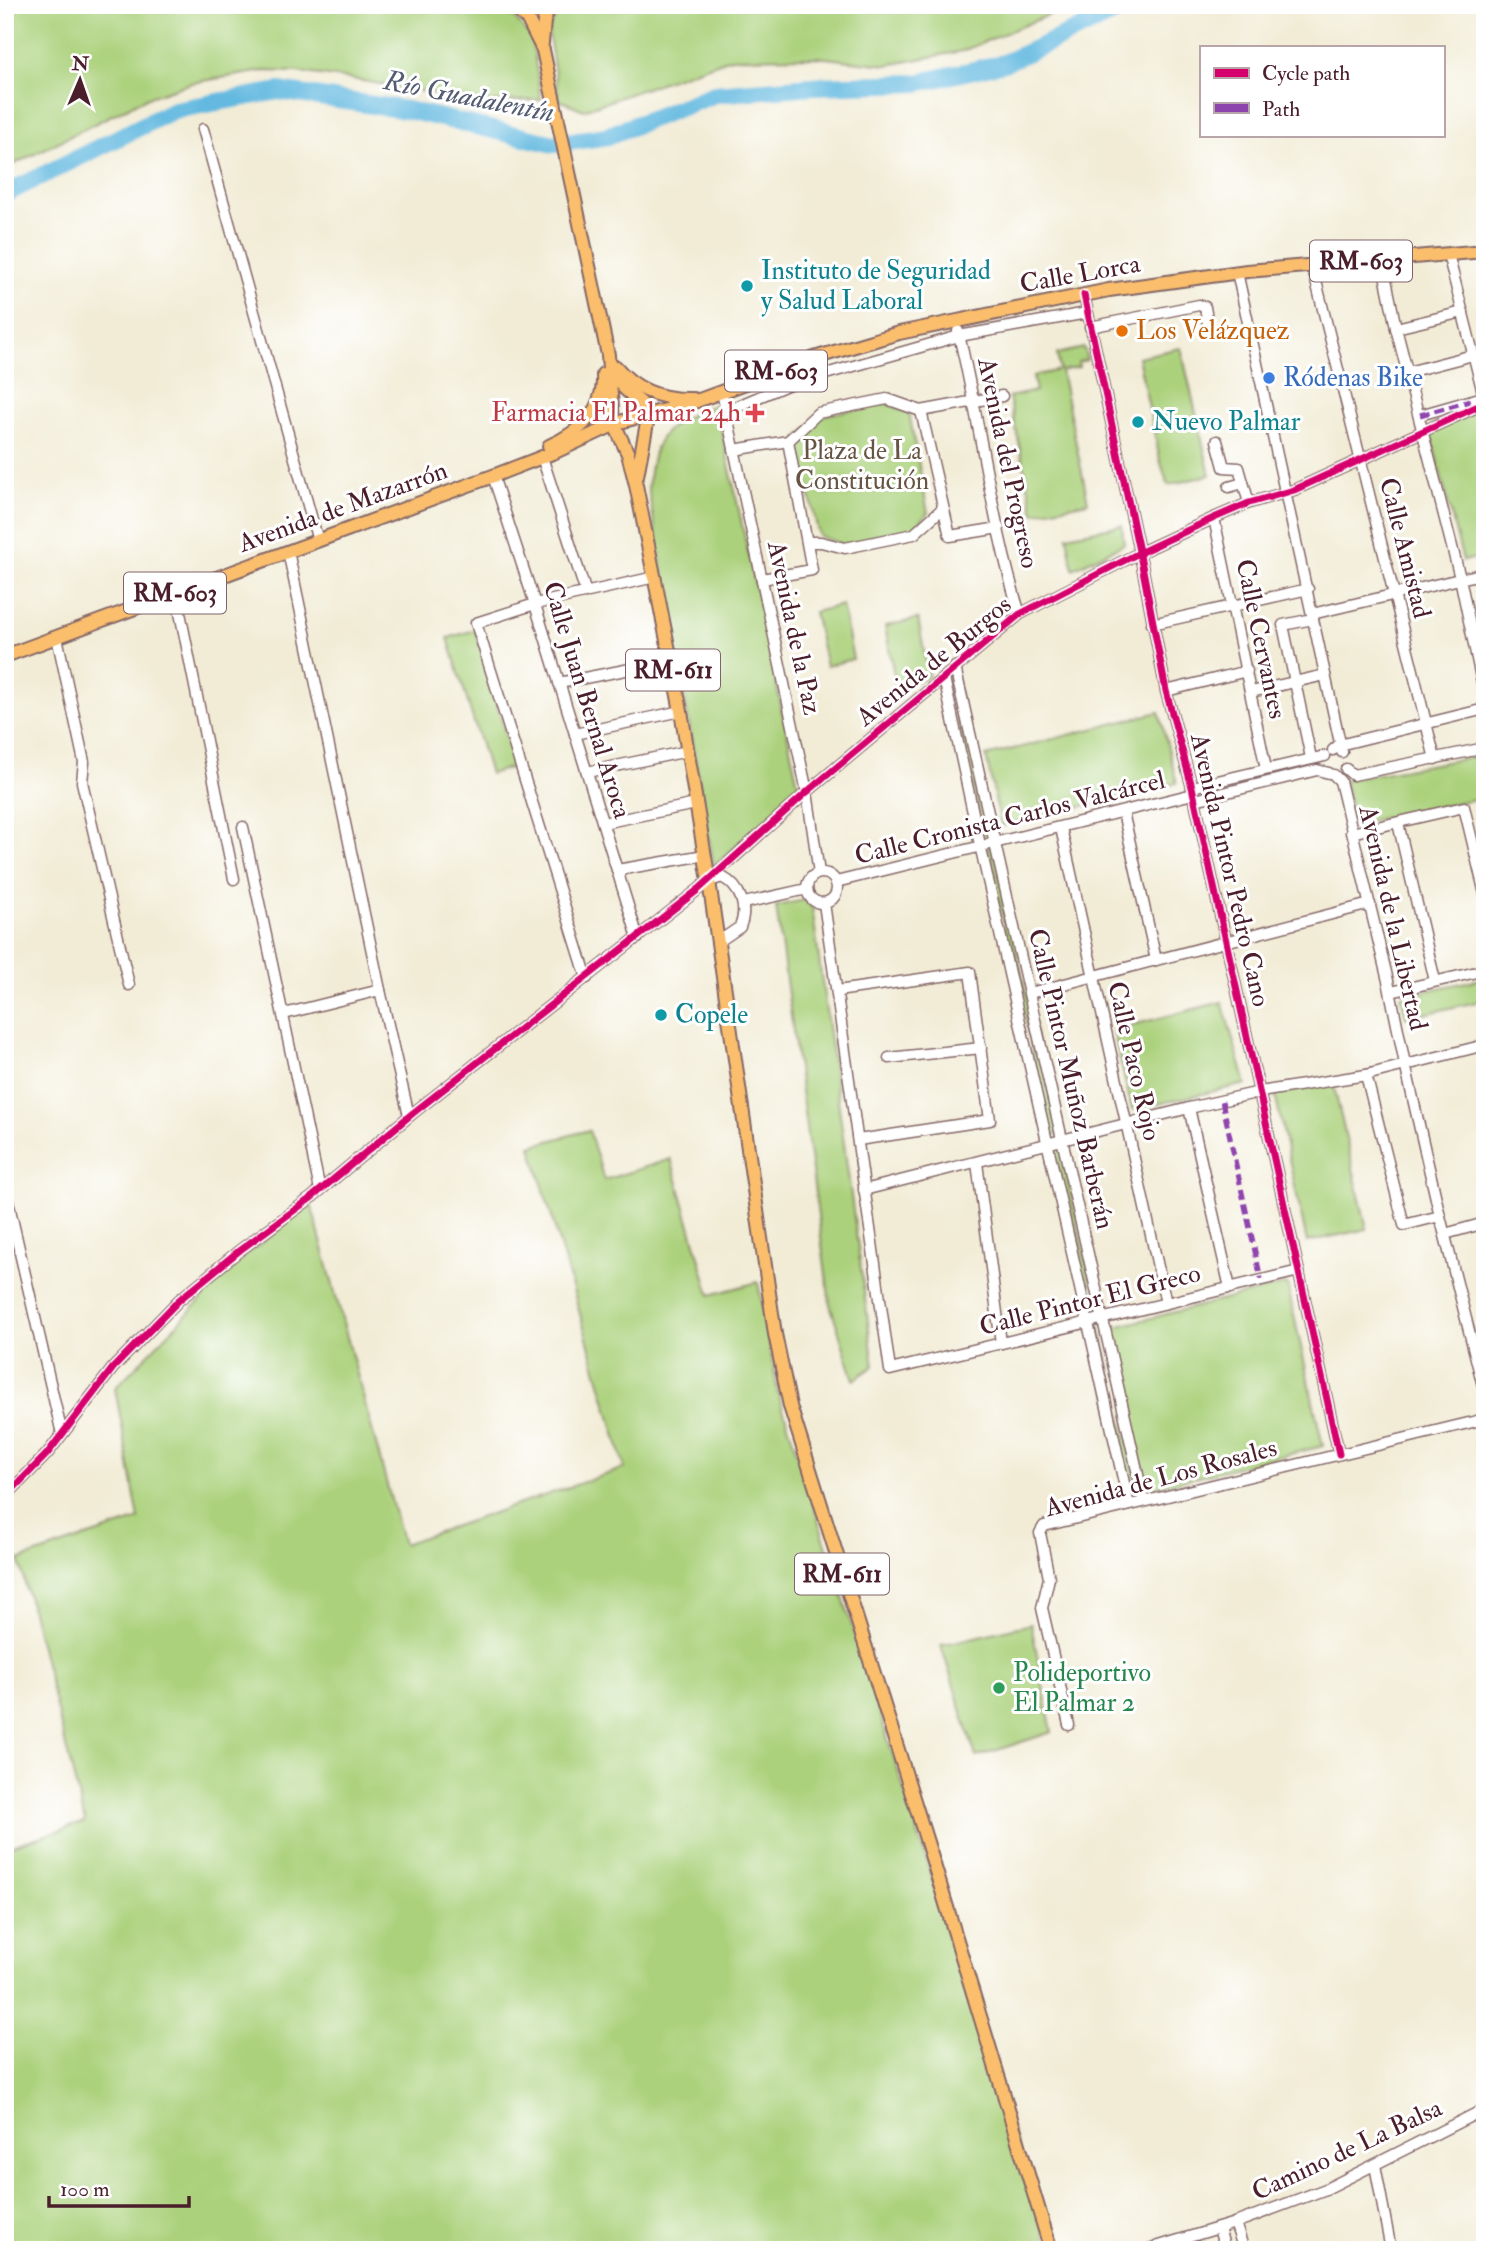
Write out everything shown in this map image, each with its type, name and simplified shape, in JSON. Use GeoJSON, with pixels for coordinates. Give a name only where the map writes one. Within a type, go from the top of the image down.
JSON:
{"type":"FeatureCollection","features":[{"type":"Feature","properties":{"kind":"main road","name":"RM-611"},"geometry":{"type":"LineString","coordinates":[[512,5],[528,8],[544,5]]}},
{"type":"Feature","properties":{"kind":"main road","name":"RM-611"},"geometry":{"type":"LineString","coordinates":[[512,5],[528,20],[543,50]]}},
{"type":"Feature","properties":{"kind":"main road","name":"RM-611"},"geometry":{"type":"LineString","coordinates":[[550,5],[544,21],[543,50],[608,355],[615,424],[628,454],[636,485],[681,711],[709,881],[767,1280],[790,1406],[932,1858],[1051,2250]]}},
{"type":"Feature","properties":{"kind":"main road","name":"Calle Lorca"},"geometry":{"type":"LineString","coordinates":[[615,424],[645,409],[670,410],[851,346],[955,320],[1084,295],[1237,272],[1485,251]]}},
{"type":"Feature","properties":{"kind":"main road"},"geometry":{"type":"LineString","coordinates":[[493,476],[570,435],[585,424],[595,410],[603,381],[597,304]]}},
{"type":"Feature","properties":{"kind":"main road","name":"RM-611"},"geometry":{"type":"LineString","coordinates":[[608,355],[624,388],[645,409],[646,430],[636,485]]}},
{"type":"Feature","properties":{"kind":"main road"},"geometry":{"type":"LineString","coordinates":[[608,355],[628,379],[654,395],[673,399],[709,397]]}},
{"type":"Feature","properties":{"kind":"main road"},"geometry":{"type":"LineString","coordinates":[[645,409],[623,401],[615,408],[615,424],[635,436],[685,405]]}},
{"type":"Feature","properties":{"kind":"main road","name":"Avenida de Mazarrón"},"geometry":{"type":"LineString","coordinates":[[5,656],[493,476],[615,424]]}},
{"type":"Feature","properties":{"kind":"street"},"geometry":{"type":"LineString","coordinates":[[203,129],[318,541]]}},
{"type":"Feature","properties":{"kind":"street"},"geometry":{"type":"LineString","coordinates":[[1420,415],[1484,400],[1448,254]]}},
{"type":"Feature","properties":{"kind":"street"},"geometry":{"type":"LineString","coordinates":[[1382,260],[1396,328],[1460,579],[1485,697]]}},
{"type":"Feature","properties":{"kind":"street","name":"Calle Amistad"},"geometry":{"type":"LineString","coordinates":[[1312,265],[1435,760]]}},
{"type":"Feature","properties":{"kind":"street"},"geometry":{"type":"LineString","coordinates":[[1237,272],[1308,589],[1325,676],[1335,751],[1348,760],[1338,774],[1323,765],[1335,751]]}},
{"type":"Feature","properties":{"kind":"street","name":"Avenida Pintor Pedro Cano"},"geometry":{"type":"LineString","coordinates":[[1084,295],[1166,691],[1193,793],[1339,1454]]}},
{"type":"Feature","properties":{"kind":"street","name":"Calle Lorca"},"geometry":{"type":"LineString","coordinates":[[1090,327],[1199,305],[1205,307],[1208,325]]}},
{"type":"Feature","properties":{"kind":"street"},"geometry":{"type":"LineString","coordinates":[[1396,328],[1463,312]]}},
{"type":"Feature","properties":{"kind":"street","name":"Calle Lorca"},"geometry":{"type":"LineString","coordinates":[[726,411],[787,385],[959,336],[1087,313]]}},
{"type":"Feature","properties":{"kind":"street","name":"Avenida del Progreso"},"geometry":{"type":"LineString","coordinates":[[955,320],[1020,614]]}},
{"type":"Feature","properties":{"kind":"street"},"geometry":{"type":"LineString","coordinates":[[1408,372],[1473,355]]}},
{"type":"Feature","properties":{"kind":"street","name":"Avenida de la Paz"},"geometry":{"type":"LineString","coordinates":[[722,392],[807,792],[820,873]]}},
{"type":"Feature","properties":{"kind":"street"},"geometry":{"type":"LineString","coordinates":[[734,450],[788,441],[818,413],[887,399],[921,411],[1002,396]]}},
{"type":"Feature","properties":{"kind":"street","name":"Avenida de Burgos"},"geometry":{"type":"LineString","coordinates":[[5,1497],[47,1454],[113,1367],[179,1300],[709,881],[807,792],[1020,614],[1214,518],[1249,503],[1287,492],[1361,460],[1484,400]]}},
{"type":"Feature","properties":{"kind":"street"},"geometry":{"type":"LineString","coordinates":[[921,411],[950,536],[999,528]]}},
{"type":"Feature","properties":{"kind":"street"},"geometry":{"type":"LineString","coordinates":[[762,579],[812,570],[788,441]]}},
{"type":"Feature","properties":{"kind":"street"},"geometry":{"type":"LineString","coordinates":[[1217,441],[1223,467],[1239,468],[1249,503]]}},
{"type":"Feature","properties":{"kind":"street"},"geometry":{"type":"LineString","coordinates":[[542,457],[586,593]]}},
{"type":"Feature","properties":{"kind":"street","name":"Calle Juan Bernal Aroca"},"geometry":{"type":"LineString","coordinates":[[493,476],[638,938]]}},
{"type":"Feature","properties":{"kind":"street"},"geometry":{"type":"LineString","coordinates":[[1228,487],[1243,483]]}},
{"type":"Feature","properties":{"kind":"street"},"geometry":{"type":"LineString","coordinates":[[808,542],[821,541],[845,548],[914,534],[943,508]]}},
{"type":"Feature","properties":{"kind":"street","name":"Calle Cervantes"},"geometry":{"type":"LineString","coordinates":[[1214,518],[1266,769]]}},
{"type":"Feature","properties":{"kind":"street"},"geometry":{"type":"LineString","coordinates":[[288,551],[409,1116]]}},
{"type":"Feature","properties":{"kind":"street"},"geometry":{"type":"LineString","coordinates":[[1311,758],[1283,625],[1485,572]]}},
{"type":"Feature","properties":{"kind":"street"},"geometry":{"type":"LineString","coordinates":[[587,978],[476,623],[535,604],[655,577]]}},
{"type":"Feature","properties":{"kind":"street"},"geometry":{"type":"LineString","coordinates":[[1152,624],[1308,589]]}},
{"type":"Feature","properties":{"kind":"street"},"geometry":{"type":"LineString","coordinates":[[176,593],[234,879]]}},
{"type":"Feature","properties":{"kind":"street"},"geometry":{"type":"LineString","coordinates":[[57,637],[83,762],[82,782],[129,985]]}},
{"type":"Feature","properties":{"kind":"street"},"geometry":{"type":"LineString","coordinates":[[559,683],[671,661]]}},
{"type":"Feature","properties":{"kind":"street","name":"Calle Pintor Muñoz Barberán"},"geometry":{"type":"LineString","coordinates":[[956,667],[1144,1501]]}},
{"type":"Feature","properties":{"kind":"street"},"geometry":{"type":"LineString","coordinates":[[1166,691],[1247,671]]}},
{"type":"Feature","properties":{"kind":"street"},"geometry":{"type":"LineString","coordinates":[[1251,692],[1325,676]]}},
{"type":"Feature","properties":{"kind":"street","name":"Calle Pintor Muñoz Barberán"},"geometry":{"type":"LineString","coordinates":[[944,678],[1129,1505]]}},
{"type":"Feature","properties":{"kind":"street","name":"Calle Cronista Carlos Valcárcel"},"geometry":{"type":"LineString","coordinates":[[836,882],[1123,812],[1266,769],[1485,709]]}},
{"type":"Feature","properties":{"kind":"street"},"geometry":{"type":"LineString","coordinates":[[575,734],[681,711]]}},
{"type":"Feature","properties":{"kind":"street"},"geometry":{"type":"LineString","coordinates":[[1435,760],[1485,748]]}},
{"type":"Feature","properties":{"kind":"street"},"geometry":{"type":"LineString","coordinates":[[587,772],[688,751]]}},
{"type":"Feature","properties":{"kind":"street","name":"Calle Cronista Carlos Valcárcel"},"geometry":{"type":"LineString","coordinates":[[1193,793],[1317,770],[1353,775],[1435,760]]}},
{"type":"Feature","properties":{"kind":"street","name":"Avenida de la Libertad"},"geometry":{"type":"LineString","coordinates":[[1338,774],[1391,992],[1440,1216],[1485,1394]]}},
{"type":"Feature","properties":{"kind":"street"},"geometry":{"type":"LineString","coordinates":[[603,823],[696,804]]}},
{"type":"Feature","properties":{"kind":"street"},"geometry":{"type":"LineString","coordinates":[[1351,834],[1464,807],[1485,894]]}},
{"type":"Feature","properties":{"kind":"street"},"geometry":{"type":"LineString","coordinates":[[1123,812],[1156,960]]}},
{"type":"Feature","properties":{"kind":"street"},"geometry":{"type":"LineString","coordinates":[[1398,823],[1435,981]]}},
{"type":"Feature","properties":{"kind":"street"},"geometry":{"type":"LineString","coordinates":[[243,827],[320,1190]]}},
{"type":"Feature","properties":{"kind":"street","name":"Calle Paco Rojo"},"geometry":{"type":"LineString","coordinates":[[1061,828],[1166,1303]]}},
{"type":"Feature","properties":{"kind":"street"},"geometry":{"type":"LineString","coordinates":[[617,870],[705,855]]}},
{"type":"Feature","properties":{"kind":"street"},"geometry":{"type":"LineString","coordinates":[[727,866],[729,880]]}},
{"type":"Feature","properties":{"kind":"street"},"geometry":{"type":"LineString","coordinates":[[820,873],[829,874],[836,882],[835,895],[824,903],[813,900],[807,889],[810,879],[820,873]]}},
{"type":"Feature","properties":{"kind":"street"},"geometry":{"type":"LineString","coordinates":[[709,881],[722,877],[729,880],[744,904],[744,919],[740,927],[718,942]]}},
{"type":"Feature","properties":{"kind":"street"},"geometry":{"type":"LineString","coordinates":[[744,904],[807,889]]}},
{"type":"Feature","properties":{"kind":"street"},"geometry":{"type":"LineString","coordinates":[[824,903],[864,1190],[1189,1108],[1260,1092],[1366,1075],[1485,1045]]}},
{"type":"Feature","properties":{"kind":"street"},"geometry":{"type":"LineString","coordinates":[[1030,993],[1370,904]]}},
{"type":"Feature","properties":{"kind":"street"},"geometry":{"type":"LineString","coordinates":[[715,921],[733,934]]}},
{"type":"Feature","properties":{"kind":"street"},"geometry":{"type":"LineString","coordinates":[[1391,992],[1485,970]]}},
{"type":"Feature","properties":{"kind":"street"},"geometry":{"type":"LineString","coordinates":[[837,991],[970,972],[981,1048],[990,1120],[858,1140]]}},
{"type":"Feature","properties":{"kind":"street"},"geometry":{"type":"LineString","coordinates":[[284,1014],[380,990]]}},
{"type":"Feature","properties":{"kind":"street"},"geometry":{"type":"LineString","coordinates":[[889,1058],[981,1048]]}},
{"type":"Feature","properties":{"kind":"street"},"geometry":{"type":"LineString","coordinates":[[1366,1075],[1404,1225],[1440,1216]]}},
{"type":"Feature","properties":{"kind":"street"},"geometry":{"type":"LineString","coordinates":[[1189,1108],[1230,1288]]}},
{"type":"Feature","properties":{"kind":"street"},"geometry":{"type":"LineString","coordinates":[[977,1163],[1001,1343]]}},
{"type":"Feature","properties":{"kind":"street"},"geometry":{"type":"LineString","coordinates":[[5,1188],[62,1434]]}},
{"type":"Feature","properties":{"kind":"street","name":"Calle Pintor El Greco"},"geometry":{"type":"LineString","coordinates":[[864,1190],[890,1370],[1299,1271]]}},
{"type":"Feature","properties":{"kind":"street"},"geometry":{"type":"LineString","coordinates":[[1445,1234],[1485,1223]]}},
{"type":"Feature","properties":{"kind":"street","name":"Avenida de Los Rosales"},"geometry":{"type":"LineString","coordinates":[[1069,1725],[1042,1608],[1049,1578],[1040,1533],[1044,1526],[1485,1419]]}},
{"type":"Feature","properties":{"kind":"street","name":"Camino de La Balsa"},"geometry":{"type":"LineString","coordinates":[[1146,2250],[1235,2223],[1314,2193],[1485,2109]]}},
{"type":"Feature","properties":{"kind":"street"},"geometry":{"type":"LineString","coordinates":[[1375,2165],[1391,2250]]}},
{"type":"Feature","properties":{"kind":"street"},"geometry":{"type":"LineString","coordinates":[[1235,2223],[1244,2250]]}},
{"type":"Feature","properties":{"kind":"street"},"geometry":{"type":"LineString","coordinates":[[1219,2228],[1225,2250]]}},
{"type":"Feature","properties":{"kind":"green space"},"geometry":{"type":"Polygon","coordinates":[[[5,5],[488,5],[490,11],[513,16],[532,39],[541,100],[483,102],[351,79],[263,71],[191,83],[146,98],[5,169],[5,5]]]}},
{"type":"Feature","properties":{"kind":"green space"},"geometry":{"type":"Polygon","coordinates":[[[566,5],[1072,5],[963,51],[887,65],[817,57],[731,58],[584,110],[559,100],[548,29],[566,5]]]}},
{"type":"Feature","properties":{"kind":"green space"},"geometry":{"type":"Polygon","coordinates":[[[1084,348],[1087,360],[1078,362],[1079,367],[1061,371],[1088,502],[1034,513],[1009,397],[1036,391],[1033,376],[1060,370],[1057,354],[1084,348]]]}},
{"type":"Feature","properties":{"kind":"green space"},"geometry":{"type":"Polygon","coordinates":[[[1181,348],[1210,475],[1168,485],[1138,357],[1181,348]]]}},
{"type":"Feature","properties":{"kind":"green space","name":"Plaza de La Constitución"},"geometry":{"type":"Polygon","coordinates":[[[887,403],[909,413],[928,513],[911,532],[845,545],[819,536],[797,439],[820,416],[887,403]]]}},
{"type":"Feature","properties":{"kind":"green space"},"geometry":{"type":"Polygon","coordinates":[[[716,404],[799,789],[714,866],[648,488],[654,454],[665,433],[685,418],[716,404]]]}},
{"type":"Feature","properties":{"kind":"green space"},"geometry":{"type":"Polygon","coordinates":[[[1485,407],[1485,481],[1481,484],[1485,489],[1485,556],[1463,561],[1430,432],[1485,407]]]}},
{"type":"Feature","properties":{"kind":"green space"},"geometry":{"type":"Polygon","coordinates":[[[1122,525],[1124,544],[1073,569],[1067,536],[1122,525]]]}},
{"type":"Feature","properties":{"kind":"green space"},"geometry":{"type":"Polygon","coordinates":[[[842,605],[853,659],[826,666],[814,612],[842,605]]]}},
{"type":"Feature","properties":{"kind":"green space"},"geometry":{"type":"Polygon","coordinates":[[[918,619],[929,678],[896,686],[885,626],[918,619]]]}},
{"type":"Feature","properties":{"kind":"green space"},"geometry":{"type":"Polygon","coordinates":[[[475,630],[515,766],[490,774],[448,638],[475,630]]]}},
{"type":"Feature","properties":{"kind":"green space"},"geometry":{"type":"Polygon","coordinates":[[[955,674],[991,837],[984,838],[949,679],[955,674]]]}},
{"type":"Feature","properties":{"kind":"green space"},"geometry":{"type":"Polygon","coordinates":[[[1159,712],[1177,783],[1001,826],[986,756],[1159,712]]]}},
{"type":"Feature","properties":{"kind":"green space"},"geometry":{"type":"Polygon","coordinates":[[[1485,755],[1485,797],[1354,824],[1344,780],[1485,755]]]}},
{"type":"Feature","properties":{"kind":"green space"},"geometry":{"type":"Polygon","coordinates":[[[992,846],[1059,1134],[1051,1136],[987,847],[992,846]]]}},
{"type":"Feature","properties":{"kind":"green space"},"geometry":{"type":"Polygon","coordinates":[[[804,900],[812,907],[874,1366],[854,1380],[830,1304],[776,906],[804,900]]]}},
{"type":"Feature","properties":{"kind":"green space"},"geometry":{"type":"Polygon","coordinates":[[[1485,978],[1485,1000],[1406,1018],[1401,996],[1485,978]]]}},
{"type":"Feature","properties":{"kind":"green space"},"geometry":{"type":"Polygon","coordinates":[[[1222,1002],[1246,1084],[1132,1110],[1113,1030],[1222,1002]]]}},
{"type":"Feature","properties":{"kind":"green space"},"geometry":{"type":"Polygon","coordinates":[[[1333,1082],[1367,1229],[1307,1242],[1275,1094],[1333,1082]]]}},
{"type":"Feature","properties":{"kind":"green space"},"geometry":{"type":"Polygon","coordinates":[[[589,1130],[604,1180],[671,1159],[710,1295],[758,1282],[778,1393],[1050,2250],[5,2250],[5,1848],[85,1822],[19,1560],[139,1519],[115,1388],[239,1261],[311,1204],[403,1544],[625,1468],[531,1146],[589,1130]]]}},
{"type":"Feature","properties":{"kind":"green space"},"geometry":{"type":"Polygon","coordinates":[[[1060,1144],[1097,1313],[1090,1314],[1053,1146],[1060,1144]]]}},
{"type":"Feature","properties":{"kind":"green space"},"geometry":{"type":"Polygon","coordinates":[[[1287,1284],[1323,1446],[1147,1489],[1111,1328],[1287,1284]]]}},
{"type":"Feature","properties":{"kind":"green space"},"geometry":{"type":"Polygon","coordinates":[[[1099,1323],[1140,1498],[1131,1500],[1093,1325],[1099,1323]]]}},
{"type":"Feature","properties":{"kind":"green space","name":"Polideportivo El Palmar 2"},"geometry":{"type":"Polygon","coordinates":[[[1031,1624],[1052,1732],[976,1757],[941,1645],[1031,1624]]]}},
{"type":"Feature","properties":{"kind":"waterway","name":"Río Guadalentín"},"geometry":{"type":"LineString","coordinates":[[5,194],[174,110],[279,91],[407,110],[554,144],[607,136],[715,94],[813,86],[917,83],[1004,63],[1132,5]]}},
{"type":"Feature","properties":{"kind":"marked path"},"geometry":{"type":"LineString","coordinates":[[1420,415],[1470,401]]}},
{"type":"Feature","properties":{"kind":"marked path"},"geometry":{"type":"LineString","coordinates":[[1222,1101],[1261,1279]]}},
{"type":"Feature","properties":{"kind":"cycle path"},"geometry":{"type":"LineString","coordinates":[[1084,295],[1166,691],[1192,787],[1339,1454]]}},
{"type":"Feature","properties":{"kind":"cycle path"},"geometry":{"type":"LineString","coordinates":[[5,1497],[47,1454],[113,1368],[179,1300],[699,889],[807,792],[1020,614],[1214,518],[1249,503],[1294,490],[1485,403]]}},
{"type":"Feature","properties":{"kind":"place","name":"Instituto de Seguridad y Salud Laboral"},"geometry":{"type":"Point","coordinates":[747,286]}},
{"type":"Feature","properties":{"kind":"place","name":"Los Velázquez"},"geometry":{"type":"Point","coordinates":[1122,331]}},
{"type":"Feature","properties":{"kind":"place","name":"Ródenas Bike"},"geometry":{"type":"Point","coordinates":[1269,378]}},
{"type":"Feature","properties":{"kind":"place","name":"Farmacia El Palmar 24h"},"geometry":{"type":"Point","coordinates":[755,413]}},
{"type":"Feature","properties":{"kind":"place","name":"Nuevo Palmar"},"geometry":{"type":"Point","coordinates":[1138,422]}},
{"type":"Feature","properties":{"kind":"place","name":"Copele"},"geometry":{"type":"Point","coordinates":[661,1015]}},
{"type":"Feature","properties":{"kind":"place","name":"Polideportivo El Palmar 2"},"geometry":{"type":"Point","coordinates":[999,1688]}}]}
